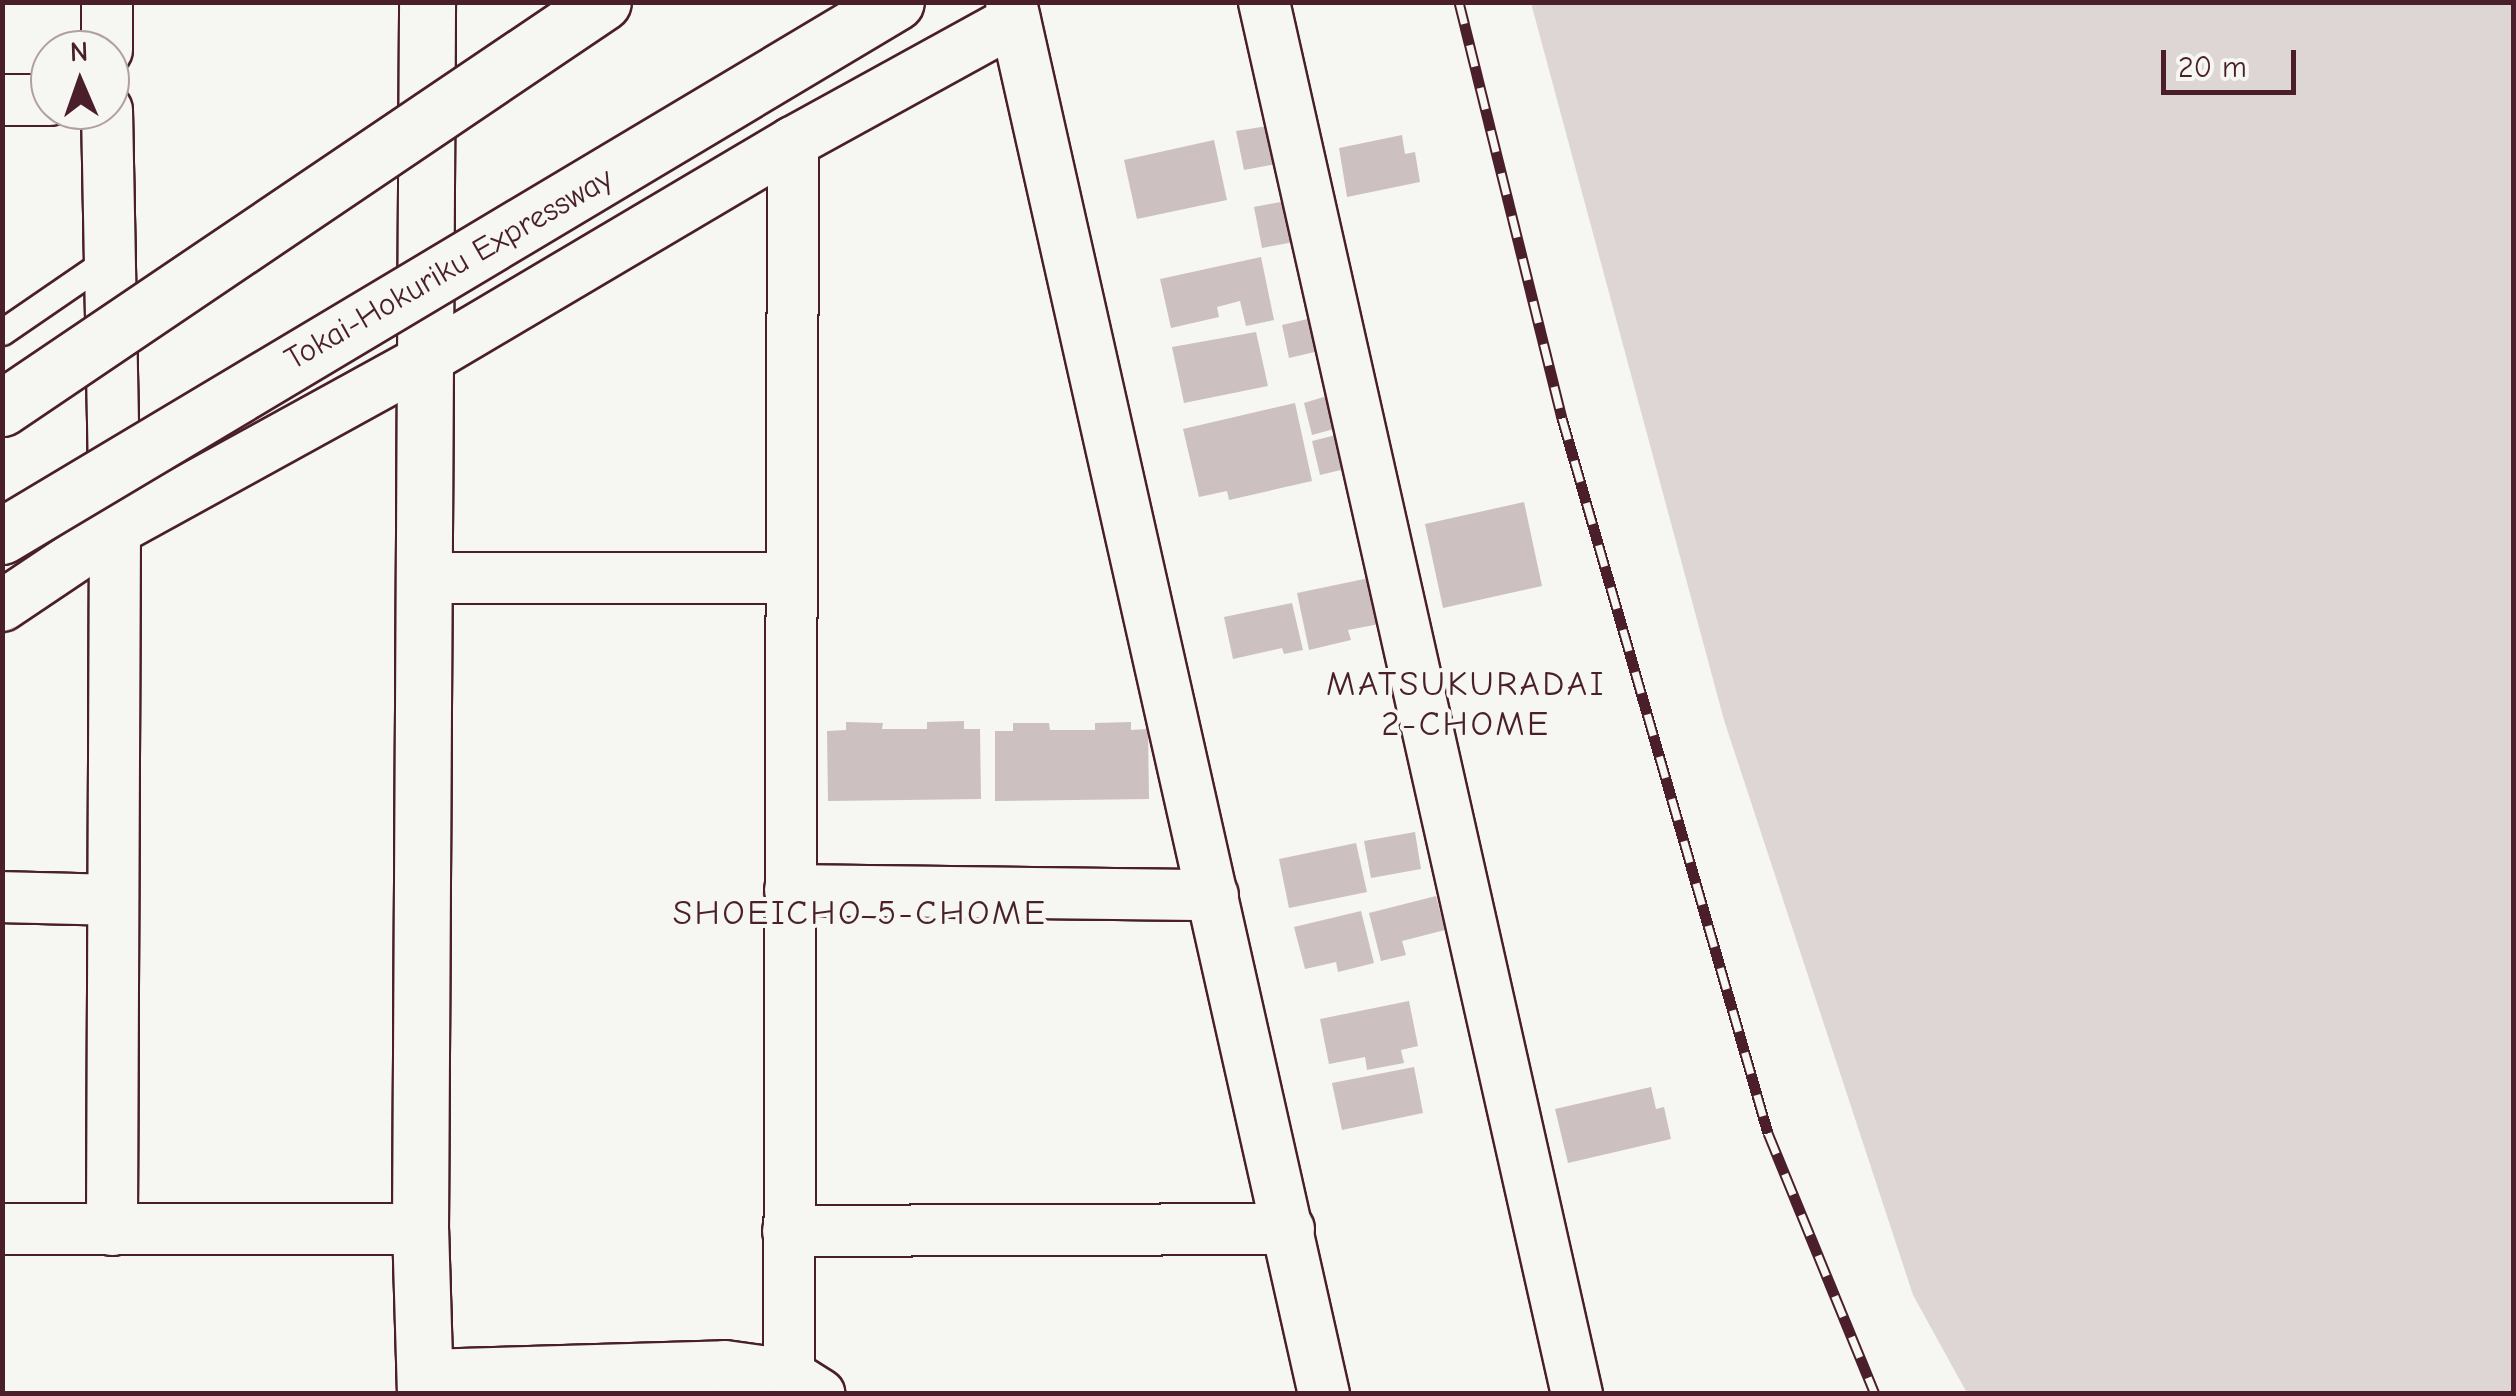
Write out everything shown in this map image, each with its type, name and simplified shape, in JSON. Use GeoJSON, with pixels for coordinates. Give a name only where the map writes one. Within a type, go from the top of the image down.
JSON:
{"type":"FeatureCollection","features":[{"type":"Feature","properties":{"kind":"main road"},"geometry":{"type":"LineString","coordinates":[[426,1384],[420,1229],[427,2]]}},
{"type":"Feature","properties":{"kind":"main road"},"geometry":{"type":"LineString","coordinates":[[2,408],[603,2]]}},
{"type":"Feature","properties":{"kind":"main road","name":"Tokai-Hokuriku Expressway"},"geometry":{"type":"LineString","coordinates":[[2,536],[896,2]]}},
{"type":"Feature","properties":{"kind":"street"},"geometry":{"type":"LineString","coordinates":[[107,2],[107,30]]}},
{"type":"Feature","properties":{"kind":"street"},"geometry":{"type":"LineString","coordinates":[[1264,2],[1576,1394]]}},
{"type":"Feature","properties":{"kind":"street"},"geometry":{"type":"LineString","coordinates":[[2,606],[115,530],[424,361],[1013,11],[1324,1394]]}},
{"type":"Feature","properties":{"kind":"street"},"geometry":{"type":"LineString","coordinates":[[2,100],[30,100]]}},
{"type":"Feature","properties":{"kind":"street"},"geometry":{"type":"LineString","coordinates":[[107,130],[115,530],[112,1230]]}},
{"type":"Feature","properties":{"kind":"street"},"geometry":{"type":"LineString","coordinates":[[426,1384],[725,1366],[804,1384],[788,1231],[792,142]]}},
{"type":"Feature","properties":{"kind":"street"},"geometry":{"type":"LineString","coordinates":[[422,578],[790,578]]}},
{"type":"Feature","properties":{"kind":"street"},"geometry":{"type":"LineString","coordinates":[[790,890],[1213,895]]}},
{"type":"Feature","properties":{"kind":"street"},"geometry":{"type":"LineString","coordinates":[[2,897],[113,900]]}},
{"type":"Feature","properties":{"kind":"street"},"geometry":{"type":"LineString","coordinates":[[2,1230],[420,1229]]}},
{"type":"Feature","properties":{"kind":"street"},"geometry":{"type":"LineString","coordinates":[[788,1231],[1289,1229]]}},
{"type":"Feature","properties":{"kind":"lane"},"geometry":{"type":"LineString","coordinates":[[2,332],[110,258]]}},
{"type":"Feature","properties":{"kind":"shaded area"},"geometry":{"type":"Polygon","coordinates":[[[1531,3],[2513,3],[2513,1393],[1967,1393],[1913,1295],[1724,720],[1531,3]]]}},
{"type":"Feature","properties":{"kind":"building"},"geometry":{"type":"Polygon","coordinates":[[[1268,126],[1276,164],[1244,170],[1236,131],[1268,126]]]}},
{"type":"Feature","properties":{"kind":"building"},"geometry":{"type":"Polygon","coordinates":[[[1402,135],[1405,154],[1415,152],[1420,182],[1347,197],[1339,148],[1402,135]]]}},
{"type":"Feature","properties":{"kind":"building"},"geometry":{"type":"Polygon","coordinates":[[[1214,140],[1227,200],[1137,219],[1124,160],[1214,140]]]}},
{"type":"Feature","properties":{"kind":"building"},"geometry":{"type":"Polygon","coordinates":[[[1291,200],[1299,241],[1262,248],[1254,207],[1291,200]]]}},
{"type":"Feature","properties":{"kind":"building"},"geometry":{"type":"Polygon","coordinates":[[[1261,257],[1274,320],[1246,326],[1240,301],[1217,307],[1219,317],[1171,328],[1160,279],[1261,257]]]}},
{"type":"Feature","properties":{"kind":"building"},"geometry":{"type":"Polygon","coordinates":[[[1312,318],[1319,351],[1289,358],[1282,325],[1312,318]]]}},
{"type":"Feature","properties":{"kind":"building"},"geometry":{"type":"Polygon","coordinates":[[[1256,332],[1268,386],[1184,403],[1172,347],[1256,332]]]}},
{"type":"Feature","properties":{"kind":"building"},"geometry":{"type":"Polygon","coordinates":[[[1327,396],[1334,429],[1312,435],[1304,403],[1327,396]]]}},
{"type":"Feature","properties":{"kind":"building"},"geometry":{"type":"Polygon","coordinates":[[[1295,403],[1312,481],[1229,500],[1227,491],[1199,497],[1183,429],[1295,403]]]}},
{"type":"Feature","properties":{"kind":"building"},"geometry":{"type":"Polygon","coordinates":[[[1336,435],[1345,469],[1320,475],[1312,441],[1336,435]]]}},
{"type":"Feature","properties":{"kind":"building"},"geometry":{"type":"Polygon","coordinates":[[[1524,502],[1542,586],[1443,608],[1425,524],[1524,502]]]}},
{"type":"Feature","properties":{"kind":"building"},"geometry":{"type":"Polygon","coordinates":[[[1369,578],[1379,624],[1348,630],[1351,640],[1309,650],[1297,593],[1369,578]]]}},
{"type":"Feature","properties":{"kind":"building"},"geometry":{"type":"Polygon","coordinates":[[[1292,603],[1303,650],[1284,654],[1282,648],[1233,659],[1224,617],[1292,603]]]}},
{"type":"Feature","properties":{"kind":"building"},"geometry":{"type":"Polygon","coordinates":[[[964,721],[964,729],[980,729],[981,799],[828,801],[827,731],[846,730],[846,722],[883,723],[882,729],[927,729],[927,722],[964,721]]]}},
{"type":"Feature","properties":{"kind":"building"},"geometry":{"type":"Polygon","coordinates":[[[1131,722],[1131,730],[1148,729],[1149,799],[995,801],[995,731],[1013,731],[1013,723],[1049,723],[1050,730],[1095,730],[1095,723],[1131,722]]]}},
{"type":"Feature","properties":{"kind":"building"},"geometry":{"type":"Polygon","coordinates":[[[1415,832],[1421,869],[1371,878],[1364,841],[1415,832]]]}},
{"type":"Feature","properties":{"kind":"building"},"geometry":{"type":"Polygon","coordinates":[[[1356,843],[1367,892],[1289,908],[1279,859],[1356,843]]]}},
{"type":"Feature","properties":{"kind":"building"},"geometry":{"type":"Polygon","coordinates":[[[1436,896],[1445,930],[1402,941],[1406,955],[1381,961],[1369,913],[1436,896]]]}},
{"type":"Feature","properties":{"kind":"building"},"geometry":{"type":"Polygon","coordinates":[[[1361,911],[1374,963],[1338,972],[1336,962],[1305,969],[1294,927],[1361,911]]]}},
{"type":"Feature","properties":{"kind":"building"},"geometry":{"type":"Polygon","coordinates":[[[1409,1001],[1418,1046],[1401,1050],[1404,1063],[1367,1070],[1365,1057],[1329,1064],[1320,1019],[1409,1001]]]}},
{"type":"Feature","properties":{"kind":"building"},"geometry":{"type":"Polygon","coordinates":[[[1414,1067],[1423,1113],[1342,1130],[1332,1083],[1414,1067]]]}},
{"type":"Feature","properties":{"kind":"building"},"geometry":{"type":"Polygon","coordinates":[[[1651,1087],[1656,1109],[1664,1107],[1671,1139],[1568,1163],[1555,1109],[1651,1087]]]}},
{"type":"Feature","properties":{"kind":"railway"},"geometry":{"type":"LineString","coordinates":[[1459,2],[1562,418],[1768,1133],[1875,1394]]}},
{"type":"Feature","properties":{"kind":"district","name":"MATSUKURADAI 2-CHOME"},"geometry":{"type":"Point","coordinates":[1466,704]}},
{"type":"Feature","properties":{"kind":"district","name":"SHOEICHO 5-CHOME"},"geometry":{"type":"Point","coordinates":[860,913]}}]}
